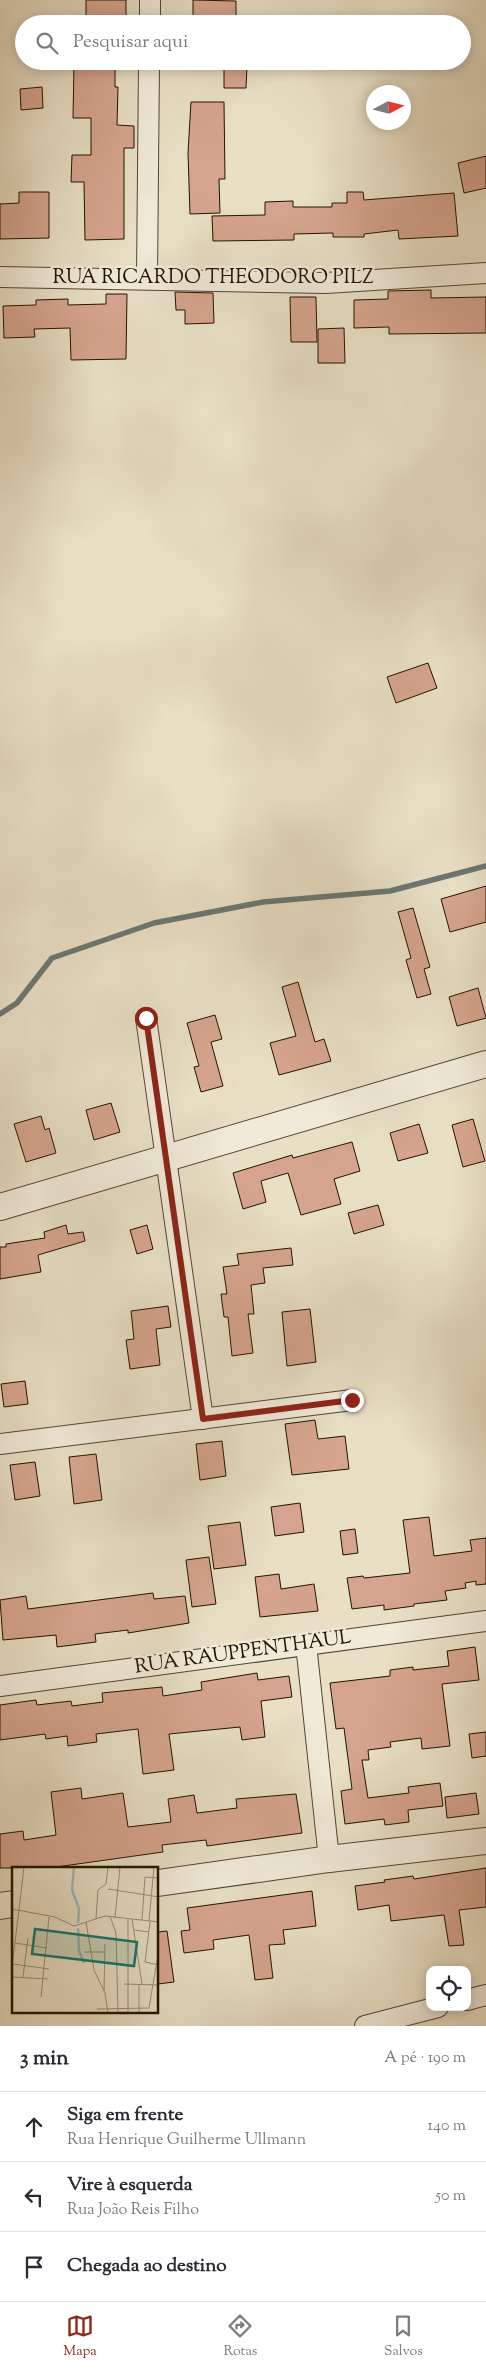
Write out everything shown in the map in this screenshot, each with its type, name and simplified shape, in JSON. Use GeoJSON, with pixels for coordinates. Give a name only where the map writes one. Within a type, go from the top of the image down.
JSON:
{"type":"FeatureCollection","features":[{"type":"Feature","properties":{"kind":"street"},"geometry":{"type":"LineString","coordinates":[[150,0],[150,15]]}},
{"type":"Feature","properties":{"kind":"street"},"geometry":{"type":"LineString","coordinates":[[147,279],[149,70]]}},
{"type":"Feature","properties":{"kind":"street","name":"RUA RICARDO THEODORO PILZ"},"geometry":{"type":"LineString","coordinates":[[0,277],[326,283],[486,273]]}},
{"type":"Feature","properties":{"kind":"street"},"geometry":{"type":"LineString","coordinates":[[146,1018],[203,1419]]}},
{"type":"Feature","properties":{"kind":"street"},"geometry":{"type":"LineString","coordinates":[[0,1207],[486,1064]]}},
{"type":"Feature","properties":{"kind":"street"},"geometry":{"type":"LineString","coordinates":[[0,1444],[352,1400]]}},
{"type":"Feature","properties":{"kind":"street","name":"RUA RAUPPENTHAUL"},"geometry":{"type":"LineString","coordinates":[[0,1686],[486,1621]]}},
{"type":"Feature","properties":{"kind":"street"},"geometry":{"type":"LineString","coordinates":[[306,1644],[329,1859]]}},
{"type":"Feature","properties":{"kind":"street"},"geometry":{"type":"LineString","coordinates":[[159,1883],[329,1859],[486,1841]]}},
{"type":"Feature","properties":{"kind":"street"},"geometry":{"type":"LineString","coordinates":[[471,1999],[486,1995]]}},
{"type":"Feature","properties":{"kind":"street"},"geometry":{"type":"LineString","coordinates":[[365,2026],[426,2010]]}},
{"type":"Feature","properties":{"kind":"building"},"geometry":{"type":"Polygon","coordinates":[[[86,0],[126,0],[126,15],[86,15],[86,0]]]}},
{"type":"Feature","properties":{"kind":"building"},"geometry":{"type":"Polygon","coordinates":[[[193,0],[236,1],[236,15],[193,15],[193,0]]]}},
{"type":"Feature","properties":{"kind":"building"},"geometry":{"type":"Polygon","coordinates":[[[74,70],[115,70],[115,87],[118,87],[117,125],[134,126],[134,148],[124,148],[124,239],[85,240],[84,182],[71,182],[72,155],[91,155],[91,118],[73,118],[74,70]]]}},
{"type":"Feature","properties":{"kind":"building"},"geometry":{"type":"Polygon","coordinates":[[[224,70],[247,70],[246,88],[224,88],[224,70]]]}},
{"type":"Feature","properties":{"kind":"building"},"geometry":{"type":"Polygon","coordinates":[[[42,87],[43,108],[21,110],[20,89],[42,87]]]}},
{"type":"Feature","properties":{"kind":"building"},"geometry":{"type":"Polygon","coordinates":[[[191,102],[224,102],[225,179],[219,179],[220,213],[190,214],[188,153],[191,102]]]}},
{"type":"Feature","properties":{"kind":"building"},"geometry":{"type":"Polygon","coordinates":[[[486,156],[486,188],[464,193],[458,163],[486,156]]]}},
{"type":"Feature","properties":{"kind":"building"},"geometry":{"type":"Polygon","coordinates":[[[19,192],[49,192],[49,238],[0,239],[0,204],[19,203],[19,192]]]}},
{"type":"Feature","properties":{"kind":"building"},"geometry":{"type":"Polygon","coordinates":[[[347,192],[363,192],[364,200],[454,193],[458,236],[399,239],[398,230],[364,234],[364,237],[333,237],[333,233],[294,234],[294,240],[213,241],[212,216],[265,215],[265,202],[293,201],[293,207],[332,207],[332,203],[347,203],[347,192]]]}},
{"type":"Feature","properties":{"kind":"building"},"geometry":{"type":"Polygon","coordinates":[[[431,290],[431,298],[486,297],[486,333],[389,334],[389,327],[354,328],[354,300],[388,299],[388,291],[431,290]]]}},
{"type":"Feature","properties":{"kind":"building"},"geometry":{"type":"Polygon","coordinates":[[[175,292],[213,293],[214,323],[185,324],[185,310],[176,310],[175,292]]]}},
{"type":"Feature","properties":{"kind":"building"},"geometry":{"type":"Polygon","coordinates":[[[106,294],[127,294],[126,359],[71,360],[70,328],[34,329],[35,337],[4,338],[3,306],[36,305],[36,300],[68,299],[68,305],[106,304],[106,294]]]}},
{"type":"Feature","properties":{"kind":"building"},"geometry":{"type":"Polygon","coordinates":[[[290,297],[316,297],[317,342],[291,342],[290,297]]]}},
{"type":"Feature","properties":{"kind":"building"},"geometry":{"type":"Polygon","coordinates":[[[344,328],[345,363],[318,363],[318,329],[344,328]]]}},
{"type":"Feature","properties":{"kind":"building"},"geometry":{"type":"Polygon","coordinates":[[[428,663],[437,688],[396,703],[387,677],[428,663]]]}},
{"type":"Feature","properties":{"kind":"building"},"geometry":{"type":"Polygon","coordinates":[[[486,886],[486,922],[450,932],[441,899],[486,886]]]}},
{"type":"Feature","properties":{"kind":"building"},"geometry":{"type":"Polygon","coordinates":[[[413,908],[430,967],[424,969],[431,994],[417,998],[406,960],[411,958],[398,912],[413,908]]]}},
{"type":"Feature","properties":{"kind":"building"},"geometry":{"type":"Polygon","coordinates":[[[298,982],[315,1042],[324,1039],[331,1061],[279,1075],[270,1043],[296,1036],[282,987],[298,982]]]}},
{"type":"Feature","properties":{"kind":"building"},"geometry":{"type":"Polygon","coordinates":[[[478,988],[486,1018],[457,1026],[449,997],[478,988]]]}},
{"type":"Feature","properties":{"kind":"building"},"geometry":{"type":"Polygon","coordinates":[[[215,1015],[222,1039],[211,1042],[223,1086],[201,1092],[194,1067],[199,1066],[187,1023],[215,1015]]]}},
{"type":"Feature","properties":{"kind":"building"},"geometry":{"type":"Polygon","coordinates":[[[111,1103],[120,1132],[94,1140],[86,1110],[111,1103]]]}},
{"type":"Feature","properties":{"kind":"building"},"geometry":{"type":"Polygon","coordinates":[[[41,1116],[45,1130],[49,1128],[56,1153],[26,1162],[14,1124],[41,1116]]]}},
{"type":"Feature","properties":{"kind":"building"},"geometry":{"type":"Polygon","coordinates":[[[473,1119],[485,1161],[463,1167],[452,1125],[473,1119]]]}},
{"type":"Feature","properties":{"kind":"building"},"geometry":{"type":"Polygon","coordinates":[[[419,1124],[428,1153],[398,1161],[390,1133],[419,1124]]]}},
{"type":"Feature","properties":{"kind":"building"},"geometry":{"type":"Polygon","coordinates":[[[352,1142],[360,1171],[334,1179],[341,1204],[301,1215],[288,1173],[261,1181],[266,1202],[243,1209],[233,1173],[292,1155],[293,1158],[352,1142]]]}},
{"type":"Feature","properties":{"kind":"building"},"geometry":{"type":"Polygon","coordinates":[[[378,1205],[384,1225],[354,1234],[348,1213],[378,1205]]]}},
{"type":"Feature","properties":{"kind":"building"},"geometry":{"type":"Polygon","coordinates":[[[66,1225],[68,1234],[83,1232],[85,1241],[38,1255],[41,1272],[0,1279],[0,1247],[6,1247],[6,1244],[45,1238],[44,1232],[66,1225]]]}},
{"type":"Feature","properties":{"kind":"building"},"geometry":{"type":"Polygon","coordinates":[[[147,1225],[153,1249],[137,1254],[130,1230],[147,1225]]]}},
{"type":"Feature","properties":{"kind":"building"},"geometry":{"type":"Polygon","coordinates":[[[291,1248],[293,1265],[263,1268],[265,1283],[251,1285],[254,1314],[248,1314],[253,1353],[232,1356],[228,1317],[224,1317],[221,1294],[227,1294],[223,1267],[239,1265],[237,1254],[291,1248]]]}},
{"type":"Feature","properties":{"kind":"building"},"geometry":{"type":"Polygon","coordinates":[[[168,1306],[171,1327],[156,1329],[160,1365],[130,1369],[126,1340],[134,1339],[131,1311],[168,1306]]]}},
{"type":"Feature","properties":{"kind":"building"},"geometry":{"type":"Polygon","coordinates":[[[310,1309],[316,1362],[287,1366],[282,1312],[310,1309]]]}},
{"type":"Feature","properties":{"kind":"building"},"geometry":{"type":"Polygon","coordinates":[[[25,1381],[28,1404],[4,1407],[1,1384],[25,1381]]]}},
{"type":"Feature","properties":{"kind":"building"},"geometry":{"type":"Polygon","coordinates":[[[315,1420],[318,1439],[345,1436],[349,1469],[292,1475],[285,1424],[315,1420]]]}},
{"type":"Feature","properties":{"kind":"building"},"geometry":{"type":"Polygon","coordinates":[[[222,1441],[226,1476],[200,1480],[196,1444],[222,1441]]]}},
{"type":"Feature","properties":{"kind":"building"},"geometry":{"type":"Polygon","coordinates":[[[96,1454],[102,1500],[74,1504],[69,1457],[96,1454]]]}},
{"type":"Feature","properties":{"kind":"building"},"geometry":{"type":"Polygon","coordinates":[[[35,1462],[40,1496],[15,1500],[10,1465],[35,1462]]]}},
{"type":"Feature","properties":{"kind":"building"},"geometry":{"type":"Polygon","coordinates":[[[300,1503],[304,1532],[275,1536],[271,1507],[300,1503]]]}},
{"type":"Feature","properties":{"kind":"building"},"geometry":{"type":"Polygon","coordinates":[[[429,1517],[434,1556],[472,1551],[470,1540],[486,1538],[486,1584],[476,1585],[476,1581],[465,1583],[466,1588],[445,1591],[447,1600],[384,1610],[384,1605],[352,1609],[347,1578],[410,1573],[403,1520],[429,1517]]]}},
{"type":"Feature","properties":{"kind":"building"},"geometry":{"type":"Polygon","coordinates":[[[240,1522],[246,1565],[214,1569],[208,1526],[240,1522]]]}},
{"type":"Feature","properties":{"kind":"building"},"geometry":{"type":"Polygon","coordinates":[[[355,1529],[358,1553],[343,1555],[340,1531],[355,1529]]]}},
{"type":"Feature","properties":{"kind":"building"},"geometry":{"type":"Polygon","coordinates":[[[209,1557],[216,1604],[192,1607],[186,1560],[209,1557]]]}},
{"type":"Feature","properties":{"kind":"building"},"geometry":{"type":"Polygon","coordinates":[[[279,1574],[281,1589],[314,1584],[318,1611],[260,1617],[255,1577],[279,1574]]]}},
{"type":"Feature","properties":{"kind":"building"},"geometry":{"type":"Polygon","coordinates":[[[153,1593],[154,1599],[185,1596],[189,1623],[128,1633],[128,1630],[95,1634],[96,1642],[57,1647],[56,1635],[3,1640],[0,1600],[26,1596],[28,1609],[153,1593]]]}},
{"type":"Feature","properties":{"kind":"building"},"geometry":{"type":"Polygon","coordinates":[[[475,1647],[479,1680],[442,1684],[450,1746],[422,1749],[421,1738],[390,1742],[391,1747],[368,1750],[369,1760],[362,1760],[368,1798],[409,1793],[408,1787],[440,1783],[443,1806],[408,1810],[409,1822],[385,1825],[384,1819],[345,1824],[341,1791],[352,1789],[344,1728],[336,1729],[330,1683],[390,1676],[390,1670],[413,1667],[413,1670],[449,1666],[447,1651],[475,1647]]]}},
{"type":"Feature","properties":{"kind":"building"},"geometry":{"type":"Polygon","coordinates":[[[257,1673],[258,1680],[289,1676],[292,1697],[261,1701],[265,1737],[242,1740],[240,1727],[169,1734],[174,1770],[143,1774],[138,1729],[96,1734],[97,1742],[68,1746],[67,1736],[46,1739],[45,1734],[0,1740],[0,1705],[36,1700],[37,1705],[71,1701],[72,1706],[103,1702],[102,1693],[162,1687],[163,1696],[202,1690],[201,1682],[257,1673]]]}},
{"type":"Feature","properties":{"kind":"building"},"geometry":{"type":"Polygon","coordinates":[[[486,1732],[486,1756],[472,1758],[469,1734],[486,1732]]]}},
{"type":"Feature","properties":{"kind":"building"},"geometry":{"type":"Polygon","coordinates":[[[81,1788],[82,1799],[123,1793],[128,1827],[171,1822],[168,1799],[194,1795],[197,1813],[237,1808],[236,1799],[296,1794],[302,1833],[207,1846],[206,1840],[162,1845],[163,1852],[56,1867],[0,1868],[0,1834],[23,1831],[24,1840],[56,1835],[51,1792],[81,1788]]]}},
{"type":"Feature","properties":{"kind":"building"},"geometry":{"type":"Polygon","coordinates":[[[476,1793],[479,1814],[447,1818],[445,1797],[476,1793]]]}},
{"type":"Feature","properties":{"kind":"building"},"geometry":{"type":"Polygon","coordinates":[[[486,1868],[486,1907],[459,1910],[464,1945],[449,1946],[444,1915],[391,1921],[389,1905],[358,1910],[355,1886],[413,1876],[414,1879],[486,1868]]]}},
{"type":"Feature","properties":{"kind":"building"},"geometry":{"type":"Polygon","coordinates":[[[312,1891],[316,1926],[283,1930],[285,1944],[269,1945],[273,1978],[255,1980],[249,1935],[213,1940],[214,1949],[184,1953],[181,1931],[190,1930],[187,1908],[312,1891]]]}},
{"type":"Feature","properties":{"kind":"building"},"geometry":{"type":"Polygon","coordinates":[[[167,1931],[174,1982],[159,1984],[159,1932],[167,1931]]]}},
{"type":"Feature","properties":{"kind":"waterway"},"geometry":{"type":"LineString","coordinates":[[0,1014],[17,1003],[52,958],[154,923],[263,902],[390,891],[486,866]]}},
{"type":"Feature","properties":{"kind":"route"},"geometry":{"type":"LineString","coordinates":[[146,1018],[203,1419],[352,1400]]}}]}
